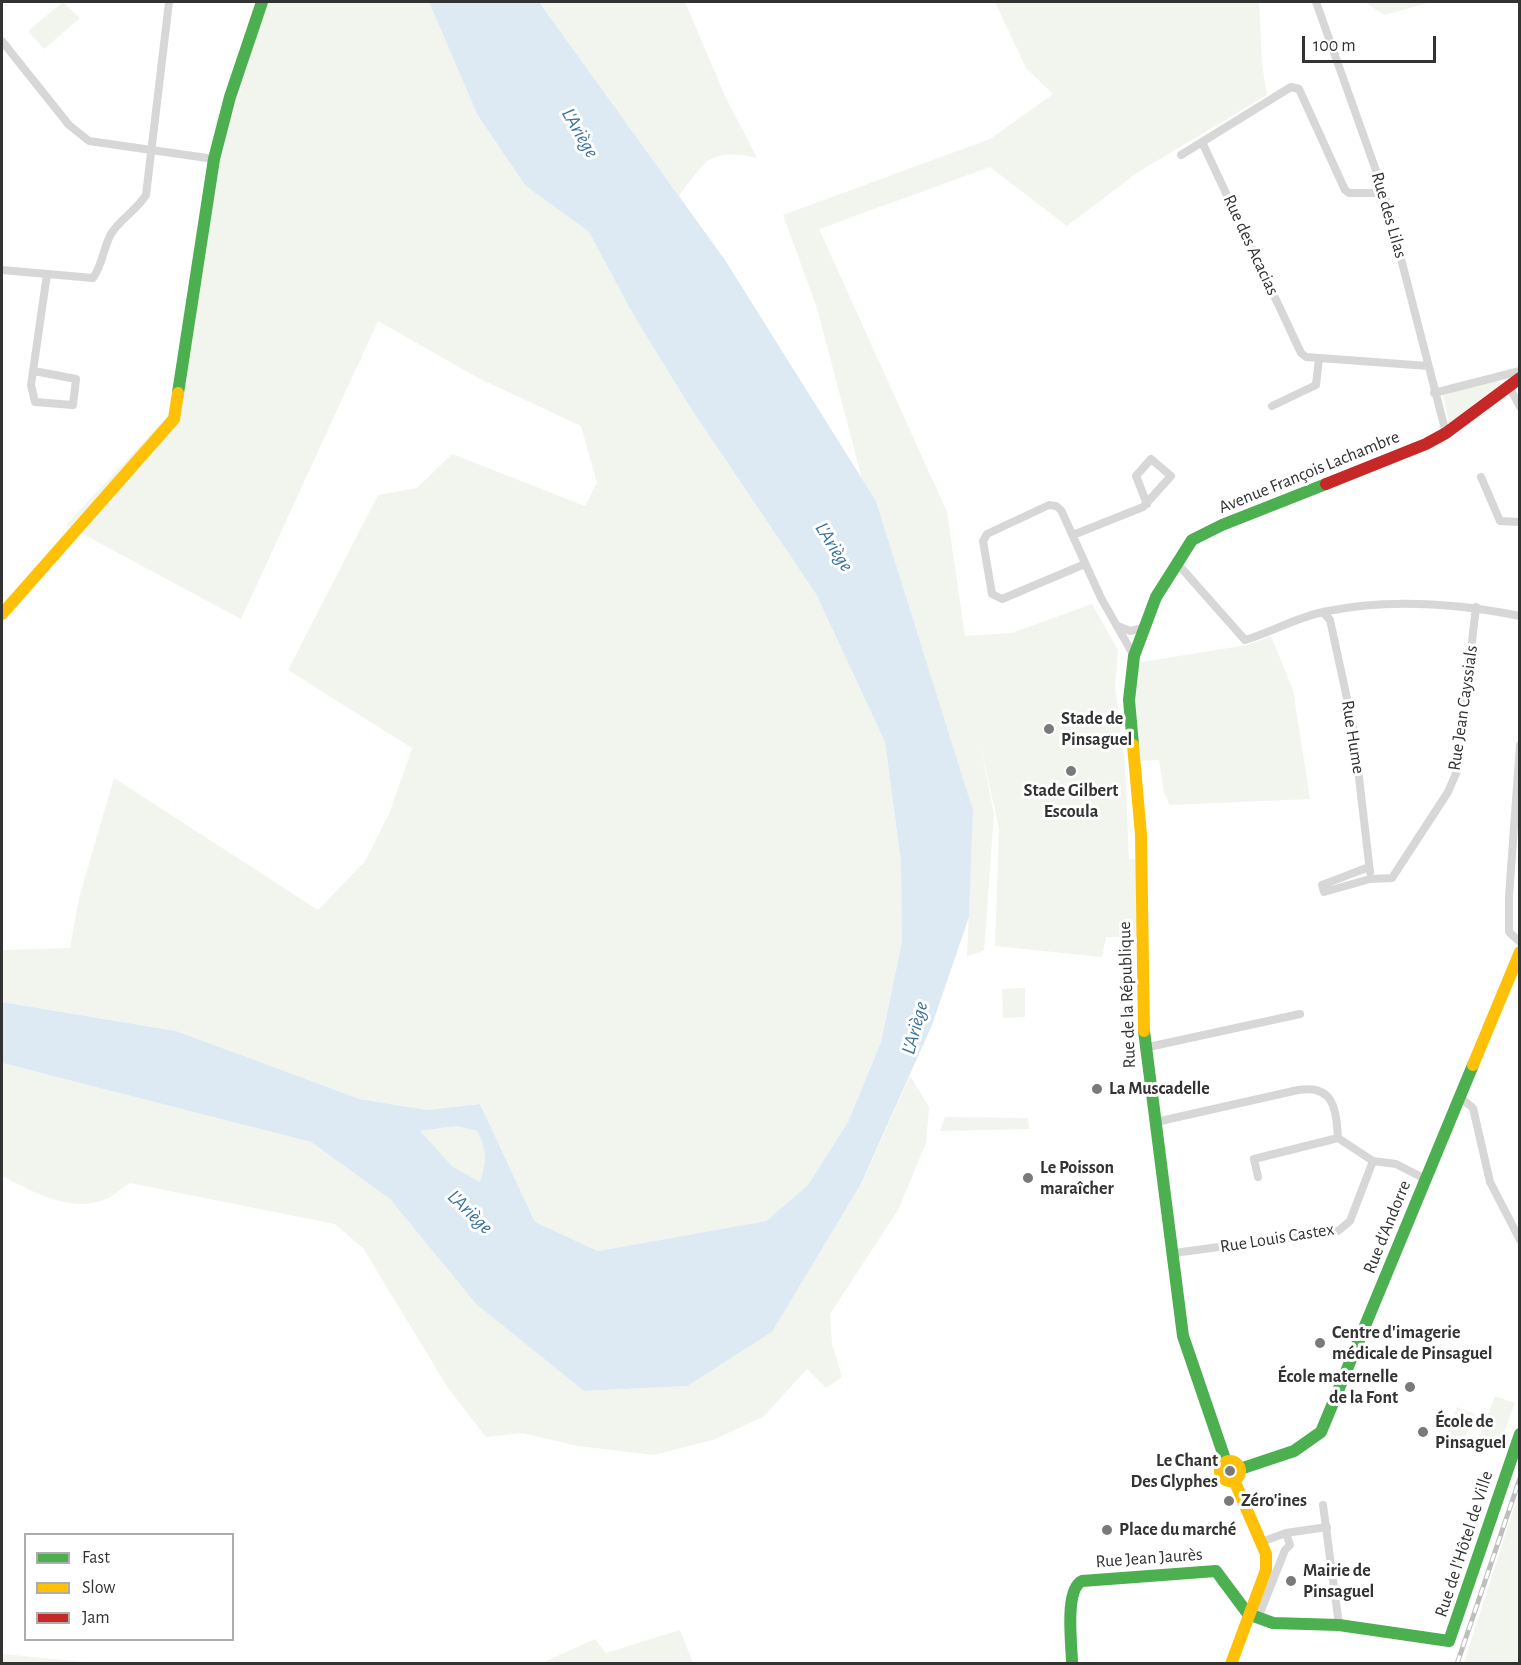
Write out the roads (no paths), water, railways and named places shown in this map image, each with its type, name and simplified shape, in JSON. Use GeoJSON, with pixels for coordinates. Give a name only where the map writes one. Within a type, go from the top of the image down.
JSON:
{"type":"FeatureCollection","features":[{"type":"Feature","properties":{"kind":"street"},"geometry":{"type":"LineString","coordinates":[[2,270],[93,278],[100,268],[110,235],[120,222],[136,210],[146,195],[169,2]]}},
{"type":"Feature","properties":{"kind":"street"},"geometry":{"type":"LineString","coordinates":[[2,614],[174,419],[214,159],[228,106],[262,2]]}},
{"type":"Feature","properties":{"kind":"street","name":"Rue des Lilas"},"geometry":{"type":"LineString","coordinates":[[1316,2],[1384,193],[1446,434]]}},
{"type":"Feature","properties":{"kind":"street"},"geometry":{"type":"LineString","coordinates":[[2,40],[78,134],[89,141],[214,159]]}},
{"type":"Feature","properties":{"kind":"street"},"geometry":{"type":"LineString","coordinates":[[1182,155],[1291,87],[1299,89],[1345,190],[1349,193],[1384,193]]}},
{"type":"Feature","properties":{"kind":"street","name":"Rue des Acacias"},"geometry":{"type":"LineString","coordinates":[[1202,142],[1301,353],[1319,358],[1428,366]]}},
{"type":"Feature","properties":{"kind":"street"},"geometry":{"type":"LineString","coordinates":[[34,371],[76,379],[74,405],[35,402],[31,385],[47,274]]}},
{"type":"Feature","properties":{"kind":"street"},"geometry":{"type":"LineString","coordinates":[[1272,406],[1316,385],[1319,358]]}},
{"type":"Feature","properties":{"kind":"street"},"geometry":{"type":"LineString","coordinates":[[1434,393],[1520,371]]}},
{"type":"Feature","properties":{"kind":"street","name":"Avenue François Lachambre"},"geometry":{"type":"LineString","coordinates":[[1143,628],[1176,562],[1192,540],[1222,525],[1321,488],[1446,434],[1520,378]]}},
{"type":"Feature","properties":{"kind":"street"},"geometry":{"type":"LineString","coordinates":[[1509,386],[1520,407]]}},
{"type":"Feature","properties":{"kind":"street"},"geometry":{"type":"LineString","coordinates":[[1073,535],[1147,504],[1171,476],[1151,459],[1136,476],[1147,504]]}},
{"type":"Feature","properties":{"kind":"street"},"geometry":{"type":"LineString","coordinates":[[1481,477],[1500,521],[1520,522]]}},
{"type":"Feature","properties":{"kind":"street"},"geometry":{"type":"LineString","coordinates":[[1085,564],[1002,599],[992,594],[983,541],[987,534],[1049,505],[1061,510],[1085,564],[1134,656]]}},
{"type":"Feature","properties":{"kind":"street"},"geometry":{"type":"LineString","coordinates":[[1176,562],[1245,640],[1289,621],[1323,612],[1402,602],[1476,607],[1520,616]]}},
{"type":"Feature","properties":{"kind":"street","name":"Rue Jean Cayssials"},"geometry":{"type":"LineString","coordinates":[[1369,867],[1322,885],[1324,892],[1370,879],[1392,878],[1449,792],[1457,771],[1476,607]]}},
{"type":"Feature","properties":{"kind":"street","name":"Rue Hume"},"geometry":{"type":"LineString","coordinates":[[1323,612],[1330,620],[1353,726],[1369,867]]}},
{"type":"Feature","properties":{"kind":"street"},"geometry":{"type":"LineString","coordinates":[[1117,626],[1130,631],[1143,628]]}},
{"type":"Feature","properties":{"kind":"street","name":"Rue de la République"},"geometry":{"type":"LineString","coordinates":[[1143,628],[1134,656],[1129,700],[1141,835],[1144,1048],[1174,1253],[1183,1336],[1226,1462]]}},
{"type":"Feature","properties":{"kind":"street"},"geometry":{"type":"LineString","coordinates":[[1520,745],[1509,896],[1509,932],[1520,942]]}},
{"type":"Feature","properties":{"kind":"street"},"geometry":{"type":"LineString","coordinates":[[1369,867],[1370,879]]}},
{"type":"Feature","properties":{"kind":"street","name":"Rue d'Andorre"},"geometry":{"type":"LineString","coordinates":[[1237,1474],[1316,1439],[1321,1432],[1520,952]]}},
{"type":"Feature","properties":{"kind":"street"},"geometry":{"type":"LineString","coordinates":[[1144,1048],[1300,1014]]}},
{"type":"Feature","properties":{"kind":"street"},"geometry":{"type":"LineString","coordinates":[[1156,1122],[1298,1090],[1318,1089],[1329,1097],[1334,1106],[1338,1138]]}},
{"type":"Feature","properties":{"kind":"street"},"geometry":{"type":"LineString","coordinates":[[1460,1097],[1473,1108],[1490,1182],[1520,1240]]}},
{"type":"Feature","properties":{"kind":"street"},"geometry":{"type":"LineString","coordinates":[[1258,1177],[1254,1159],[1338,1138],[1373,1161],[1396,1164],[1426,1180]]}},
{"type":"Feature","properties":{"kind":"street","name":"Rue Louis Castex"},"geometry":{"type":"LineString","coordinates":[[1174,1253],[1338,1231],[1350,1221],[1373,1161]]}},
{"type":"Feature","properties":{"kind":"street","name":"Rue de l'Hôtel de Ville"},"geometry":{"type":"LineString","coordinates":[[1253,1616],[1273,1623],[1339,1625],[1447,1642],[1452,1636],[1520,1434]]}},
{"type":"Feature","properties":{"kind":"street"},"geometry":{"type":"LineString","coordinates":[[1237,1474],[1226,1480],[1220,1473],[1222,1465],[1226,1462],[1235,1462],[1237,1474],[1266,1554],[1266,1570],[1253,1616]]}},
{"type":"Feature","properties":{"kind":"street"},"geometry":{"type":"LineString","coordinates":[[1323,1504],[1339,1625]]}},
{"type":"Feature","properties":{"kind":"street"},"geometry":{"type":"LineString","coordinates":[[1261,1542],[1286,1533],[1327,1527]]}},
{"type":"Feature","properties":{"kind":"street"},"geometry":{"type":"LineString","coordinates":[[1231,1664],[1285,1550],[1290,1545],[1286,1533]]}},
{"type":"Feature","properties":{"kind":"street","name":"Rue Jean Jaurès"},"geometry":{"type":"LineString","coordinates":[[1072,1664],[1071,1594],[1076,1584],[1082,1581],[1216,1571],[1253,1616]]}},
{"type":"Feature","properties":{"kind":"water","name":"L'Ariège"},"geometry":{"type":"Polygon","coordinates":[[[429,2],[539,2],[725,260],[876,501],[973,810],[969,917],[932,1025],[860,1186],[772,1332],[687,1386],[584,1391],[476,1304],[390,1199],[311,1142],[2,1063],[2,1002],[176,1031],[360,1099],[427,1110],[480,1104],[535,1222],[598,1251],[766,1221],[808,1185],[848,1122],[881,1042],[902,942],[901,862],[885,742],[816,594],[690,407],[634,316],[589,232],[526,186],[478,116],[429,2]],[[456,1126],[420,1131],[453,1167],[480,1182],[485,1156],[477,1131],[456,1126]]]}},
{"type":"Feature","properties":{"kind":"railway"},"geometry":{"type":"LineString","coordinates":[[1457,1664],[1520,1478]]}},
{"type":"Feature","properties":{"kind":"place","name":"Stade de Pinsaguel"},"geometry":{"type":"Point","coordinates":[1049,729]}},
{"type":"Feature","properties":{"kind":"place","name":"Stade Gilbert Escoula"},"geometry":{"type":"Point","coordinates":[1071,771]}},
{"type":"Feature","properties":{"kind":"place","name":"La Muscadelle"},"geometry":{"type":"Point","coordinates":[1097,1089]}},
{"type":"Feature","properties":{"kind":"place","name":"Le Poisson maraîcher"},"geometry":{"type":"Point","coordinates":[1028,1178]}},
{"type":"Feature","properties":{"kind":"place","name":"Centre d'imagerie médicale de Pinsaguel"},"geometry":{"type":"Point","coordinates":[1320,1343]}},
{"type":"Feature","properties":{"kind":"place","name":"École maternelle de la Font"},"geometry":{"type":"Point","coordinates":[1410,1387]}},
{"type":"Feature","properties":{"kind":"place","name":"École de Pinsaguel"},"geometry":{"type":"Point","coordinates":[1423,1432]}},
{"type":"Feature","properties":{"kind":"place","name":"Le Chant Des Glyphes"},"geometry":{"type":"Point","coordinates":[1230,1471]}},
{"type":"Feature","properties":{"kind":"place","name":"Zéro'ines"},"geometry":{"type":"Point","coordinates":[1229,1501]}},
{"type":"Feature","properties":{"kind":"place","name":"Place du marché"},"geometry":{"type":"Point","coordinates":[1107,1530]}},
{"type":"Feature","properties":{"kind":"place","name":"Mairie de Pinsaguel"},"geometry":{"type":"Point","coordinates":[1291,1581]}}]}
